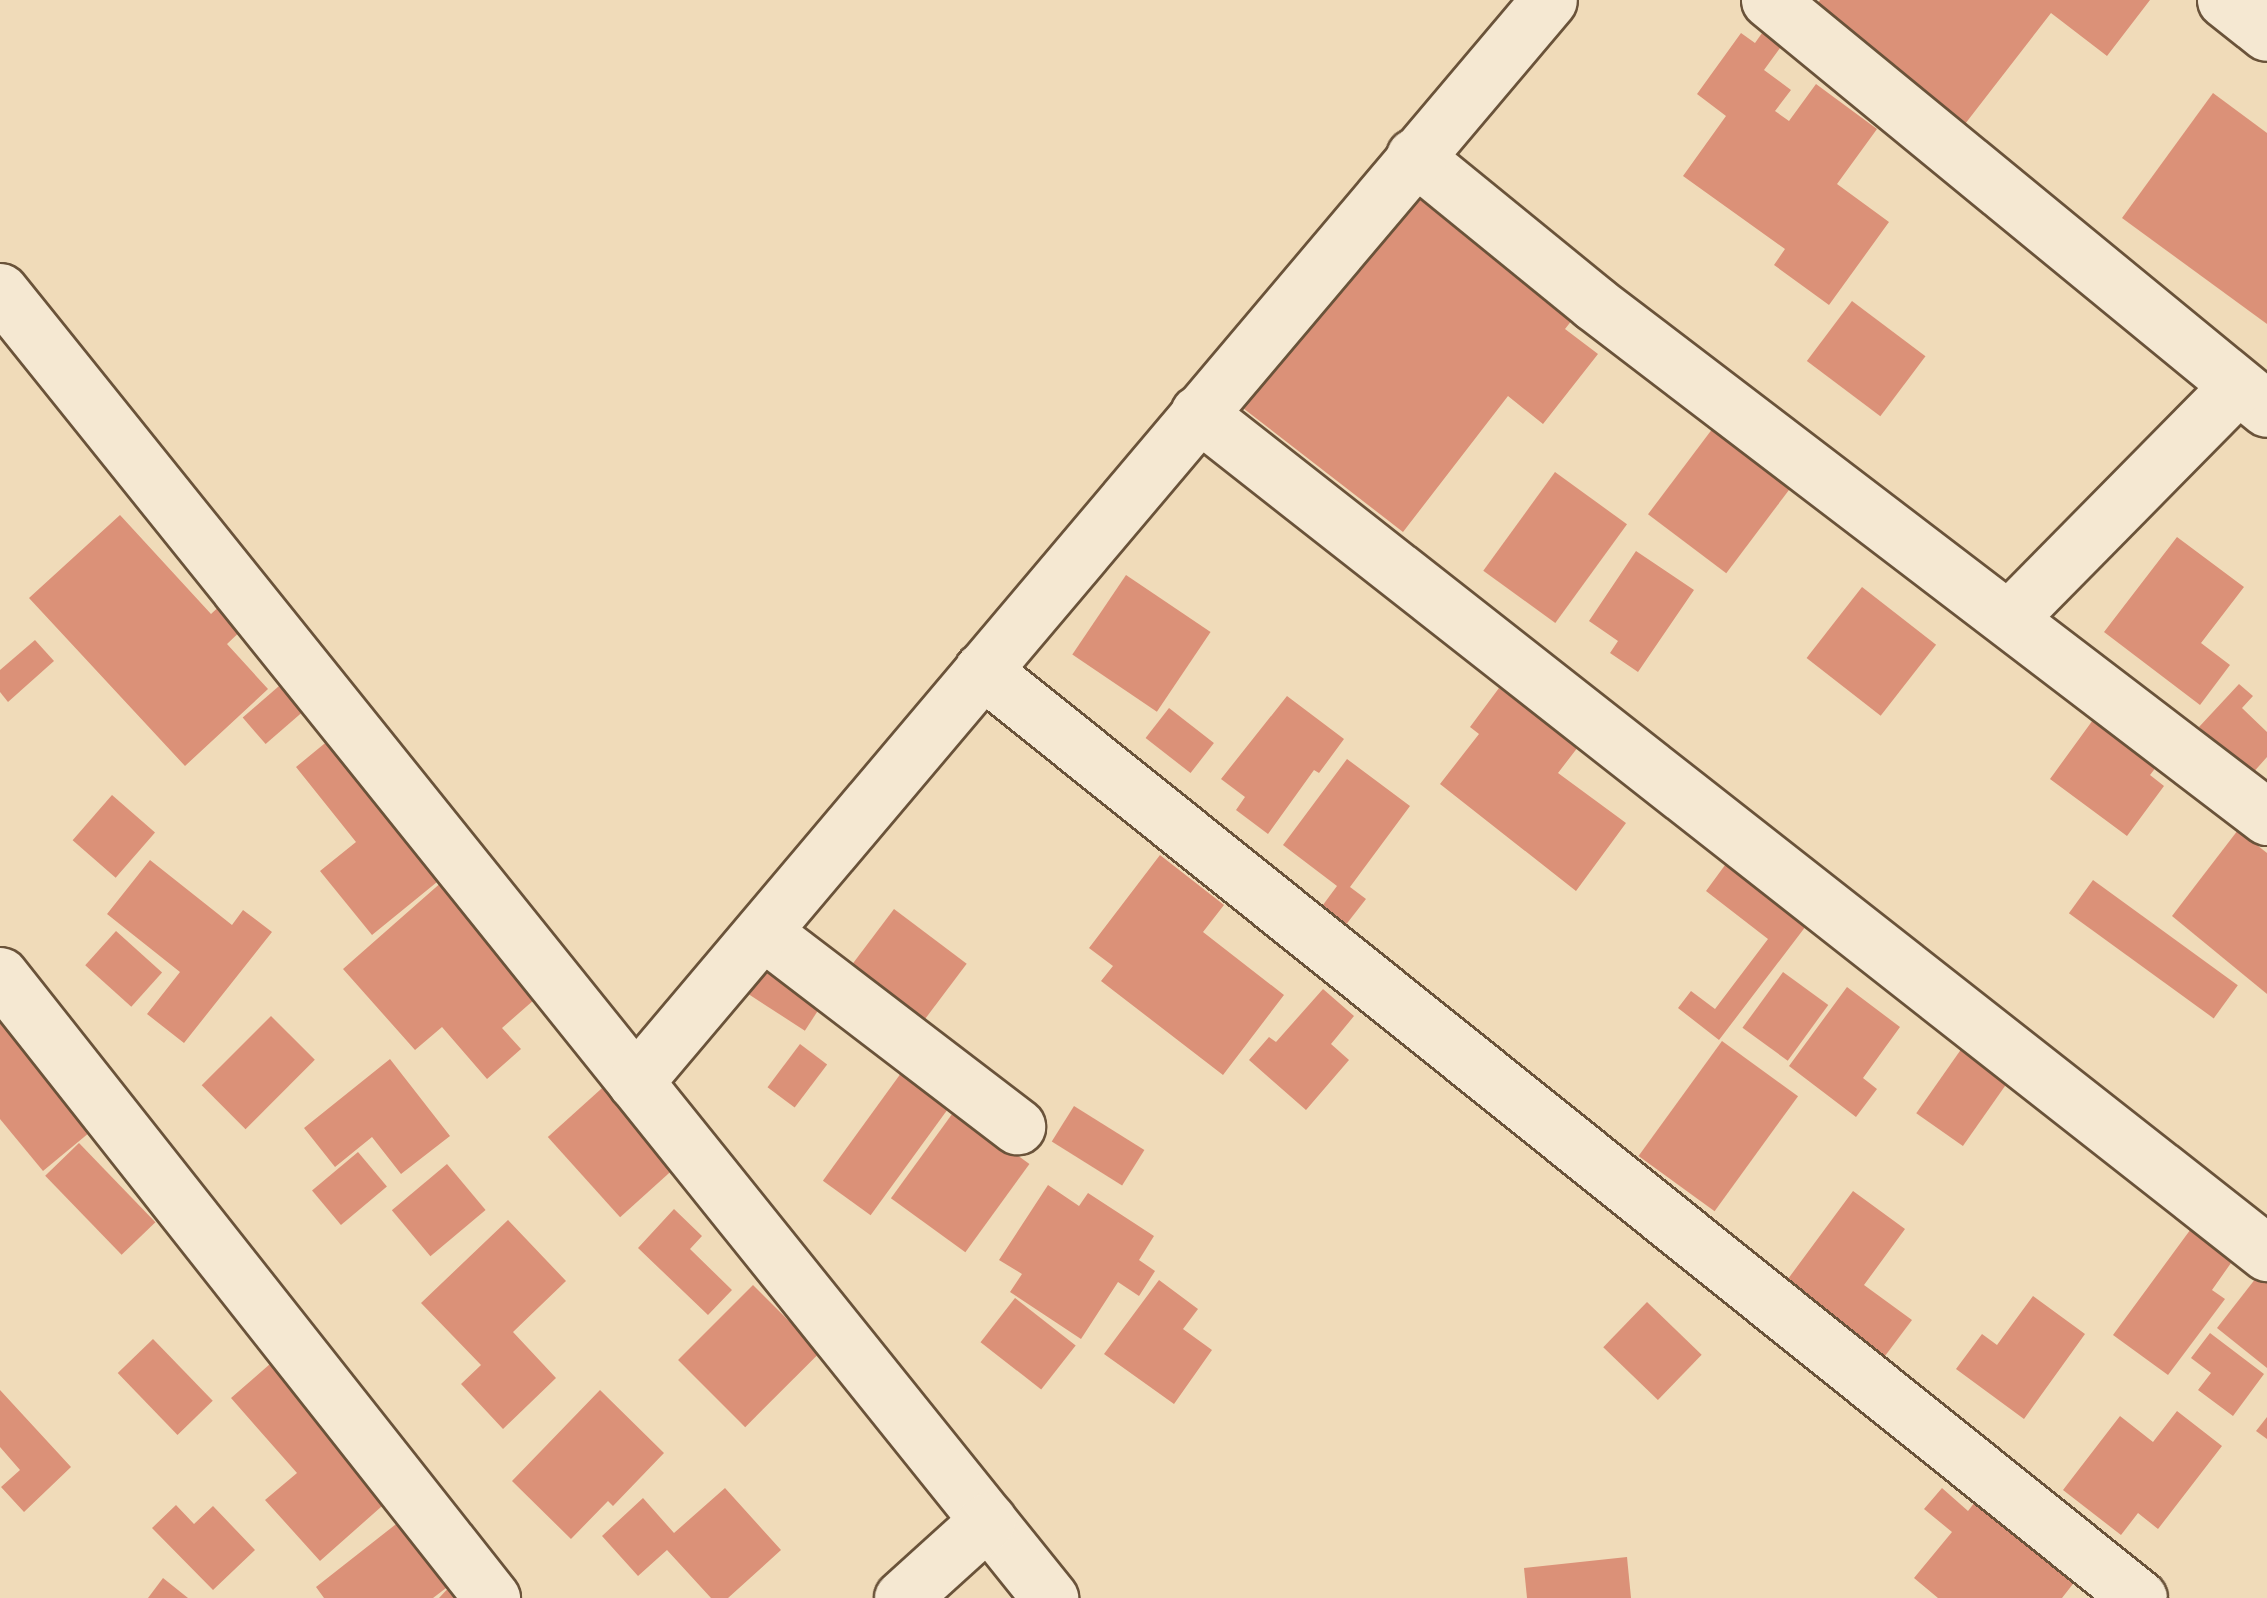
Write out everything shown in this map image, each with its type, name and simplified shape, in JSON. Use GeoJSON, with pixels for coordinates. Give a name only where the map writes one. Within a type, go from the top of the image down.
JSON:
{"type":"FeatureCollection","features":[{"type":"Feature","properties":{"kind":"street"},"geometry":{"type":"LineString","coordinates":[[635,1082],[1549,0]]}},
{"type":"Feature","properties":{"kind":"street"},"geometry":{"type":"LineString","coordinates":[[1769,0],[2252,398],[2010,617]]}},
{"type":"Feature","properties":{"kind":"street"},"geometry":{"type":"LineString","coordinates":[[2225,0],[2267,33]]}},
{"type":"Feature","properties":{"kind":"street"},"geometry":{"type":"LineString","coordinates":[[1414,156],[1594,303],[2267,817]]}},
{"type":"Feature","properties":{"kind":"street"},"geometry":{"type":"LineString","coordinates":[[0,291],[1050,1598]]}},
{"type":"Feature","properties":{"kind":"street"},"geometry":{"type":"LineString","coordinates":[[1198,414],[2267,1253]]}},
{"type":"Feature","properties":{"kind":"street"},"geometry":{"type":"LineString","coordinates":[[982,670],[2138,1598]]}},
{"type":"Feature","properties":{"kind":"street"},"geometry":{"type":"LineString","coordinates":[[763,932],[1017,1126]]}},
{"type":"Feature","properties":{"kind":"street"},"geometry":{"type":"LineString","coordinates":[[0,975],[492,1598]]}},
{"type":"Feature","properties":{"kind":"street"},"geometry":{"type":"LineString","coordinates":[[902,1598],[988,1520]]}},
{"type":"Feature","properties":{"kind":"building"},"geometry":{"type":"Polygon","coordinates":[[[1820,0],[2150,0],[2107,56],[2051,13],[1965,124],[1814,8],[1820,0]]]}},
{"type":"Feature","properties":{"kind":"building"},"geometry":{"type":"Polygon","coordinates":[[[1777,12],[1796,26],[1764,70],[1791,90],[1775,111],[1789,121],[1816,84],[1877,129],[1837,184],[1889,222],[1829,305],[1774,265],[1785,249],[1683,176],[1726,116],[1697,94],[1741,33],[1755,43],[1777,12]]]}},
{"type":"Feature","properties":{"kind":"building"},"geometry":{"type":"Polygon","coordinates":[[[2213,93],[2267,133],[2267,324],[2122,218],[2213,93]]]}},
{"type":"Feature","properties":{"kind":"building"},"geometry":{"type":"Polygon","coordinates":[[[1420,172],[1587,301],[1565,329],[1598,354],[1543,424],[1508,396],[1403,532],[1239,405],[1420,172]]]}},
{"type":"Feature","properties":{"kind":"building"},"geometry":{"type":"Polygon","coordinates":[[[1852,301],[1925,356],[1880,416],[1807,361],[1852,301]]]}},
{"type":"Feature","properties":{"kind":"building"},"geometry":{"type":"Polygon","coordinates":[[[1716,424],[1794,483],[1726,573],[1648,514],[1716,424]]]}},
{"type":"Feature","properties":{"kind":"building"},"geometry":{"type":"Polygon","coordinates":[[[1555,472],[1627,524],[1555,623],[1483,571],[1555,472]]]}},
{"type":"Feature","properties":{"kind":"building"},"geometry":{"type":"Polygon","coordinates":[[[120,515],[211,614],[224,602],[246,626],[227,644],[268,689],[185,766],[29,598],[120,515]]]}},
{"type":"Feature","properties":{"kind":"building"},"geometry":{"type":"Polygon","coordinates":[[[2177,537],[2244,587],[2201,643],[2230,665],[2200,705],[2104,632],[2177,537]]]}},
{"type":"Feature","properties":{"kind":"building"},"geometry":{"type":"Polygon","coordinates":[[[1636,551],[1694,590],[1638,672],[1610,653],[1618,641],[1589,621],[1636,551]]]}},
{"type":"Feature","properties":{"kind":"building"},"geometry":{"type":"Polygon","coordinates":[[[1126,575],[1211,632],[1157,712],[1072,655],[1126,575]]]}},
{"type":"Feature","properties":{"kind":"building"},"geometry":{"type":"Polygon","coordinates":[[[1862,587],[1936,645],[1881,716],[1807,658],[1862,587]]]}},
{"type":"Feature","properties":{"kind":"building"},"geometry":{"type":"Polygon","coordinates":[[[35,640],[54,661],[8,702],[0,692],[0,670],[35,640]]]}},
{"type":"Feature","properties":{"kind":"building"},"geometry":{"type":"Polygon","coordinates":[[[294,673],[317,699],[266,744],[243,718],[294,673]]]}},
{"type":"Feature","properties":{"kind":"building"},"geometry":{"type":"Polygon","coordinates":[[[2239,684],[2253,696],[2242,708],[2267,732],[2267,757],[2251,775],[2199,727],[2239,684]]]}},
{"type":"Feature","properties":{"kind":"building"},"geometry":{"type":"Polygon","coordinates":[[[1499,688],[1578,747],[1558,773],[1626,823],[1576,891],[1440,784],[1479,734],[1470,727],[1499,688]]]}},
{"type":"Feature","properties":{"kind":"building"},"geometry":{"type":"Polygon","coordinates":[[[1287,696],[1344,739],[1319,773],[1314,770],[1268,834],[1236,810],[1245,797],[1221,779],[1287,696]]]}},
{"type":"Feature","properties":{"kind":"building"},"geometry":{"type":"Polygon","coordinates":[[[2106,702],[2170,749],[2150,775],[2164,786],[2127,836],[2050,779],[2106,702]]]}},
{"type":"Feature","properties":{"kind":"building"},"geometry":{"type":"Polygon","coordinates":[[[1169,708],[1214,743],[1191,773],[1146,738],[1169,708]]]}},
{"type":"Feature","properties":{"kind":"building"},"geometry":{"type":"Polygon","coordinates":[[[341,730],[453,869],[372,935],[320,871],[356,842],[296,767],[341,730]]]}},
{"type":"Feature","properties":{"kind":"building"},"geometry":{"type":"Polygon","coordinates":[[[1347,759],[1410,806],[1350,887],[1366,899],[1341,931],[1317,913],[1337,886],[1283,845],[1347,759]]]}},
{"type":"Feature","properties":{"kind":"building"},"geometry":{"type":"Polygon","coordinates":[[[112,795],[155,832],[116,878],[73,840],[112,795]]]}},
{"type":"Feature","properties":{"kind":"building"},"geometry":{"type":"Polygon","coordinates":[[[2238,830],[2267,853],[2267,994],[2172,916],[2238,830]]]}},
{"type":"Feature","properties":{"kind":"building"},"geometry":{"type":"Polygon","coordinates":[[[1160,855],[1224,905],[1203,932],[1284,995],[1223,1075],[1101,981],[1113,966],[1089,948],[1160,855]]]}},
{"type":"Feature","properties":{"kind":"building"},"geometry":{"type":"Polygon","coordinates":[[[150,860],[232,925],[243,910],[272,932],[184,1043],[147,1014],[180,972],[107,914],[150,860]]]}},
{"type":"Feature","properties":{"kind":"building"},"geometry":{"type":"Polygon","coordinates":[[[1728,861],[1809,922],[1719,1040],[1678,1008],[1691,991],[1715,1009],[1768,939],[1706,891],[1728,861]]]}},
{"type":"Feature","properties":{"kind":"building"},"geometry":{"type":"Polygon","coordinates":[[[460,866],[559,978],[502,1028],[521,1049],[487,1079],[442,1027],[415,1050],[343,969],[460,866]]]}},
{"type":"Feature","properties":{"kind":"building"},"geometry":{"type":"Polygon","coordinates":[[[2093,880],[2238,985],[2214,1018],[2069,913],[2093,880]]]}},
{"type":"Feature","properties":{"kind":"building"},"geometry":{"type":"Polygon","coordinates":[[[894,909],[967,964],[925,1019],[852,964],[894,909]]]}},
{"type":"Feature","properties":{"kind":"building"},"geometry":{"type":"Polygon","coordinates":[[[116,931],[162,972],[131,1007],[85,965],[116,931]]]}},
{"type":"Feature","properties":{"kind":"building"},"geometry":{"type":"Polygon","coordinates":[[[763,963],[823,1002],[805,1031],[744,992],[763,963]]]}},
{"type":"Feature","properties":{"kind":"building"},"geometry":{"type":"Polygon","coordinates":[[[1783,972],[1828,1005],[1788,1061],[1742,1028],[1783,972]]]}},
{"type":"Feature","properties":{"kind":"building"},"geometry":{"type":"Polygon","coordinates":[[[1847,987],[1900,1027],[1863,1078],[1877,1089],[1856,1117],[1789,1066],[1847,987]]]}},
{"type":"Feature","properties":{"kind":"building"},"geometry":{"type":"Polygon","coordinates":[[[0,988],[107,1118],[43,1171],[0,1119],[0,988]]]}},
{"type":"Feature","properties":{"kind":"building"},"geometry":{"type":"Polygon","coordinates":[[[1323,989],[1354,1016],[1331,1044],[1349,1060],[1306,1110],[1249,1060],[1269,1037],[1276,1042],[1323,989]]]}},
{"type":"Feature","properties":{"kind":"building"},"geometry":{"type":"Polygon","coordinates":[[[271,1016],[315,1060],[246,1129],[202,1085],[271,1016]]]}},
{"type":"Feature","properties":{"kind":"building"},"geometry":{"type":"Polygon","coordinates":[[[1969,1038],[2016,1071],[1963,1146],[1916,1113],[1969,1038]]]}},
{"type":"Feature","properties":{"kind":"building"},"geometry":{"type":"Polygon","coordinates":[[[1722,1041],[1798,1096],[1715,1211],[1639,1156],[1722,1041]]]}},
{"type":"Feature","properties":{"kind":"building"},"geometry":{"type":"Polygon","coordinates":[[[800,1044],[827,1064],[795,1108],[768,1087],[800,1044]]]}},
{"type":"Feature","properties":{"kind":"building"},"geometry":{"type":"Polygon","coordinates":[[[390,1059],[450,1136],[401,1174],[372,1137],[335,1167],[304,1128],[390,1059]]]}},
{"type":"Feature","properties":{"kind":"building"},"geometry":{"type":"Polygon","coordinates":[[[904,1069],[952,1104],[871,1215],[823,1181],[904,1069]]]}},
{"type":"Feature","properties":{"kind":"building"},"geometry":{"type":"Polygon","coordinates":[[[611,1080],[683,1160],[620,1217],[548,1137],[611,1080]]]}},
{"type":"Feature","properties":{"kind":"building"},"geometry":{"type":"Polygon","coordinates":[[[1074,1106],[1144,1150],[1122,1186],[1052,1142],[1074,1106]]]}},
{"type":"Feature","properties":{"kind":"building"},"geometry":{"type":"Polygon","coordinates":[[[955,1110],[1029,1164],[965,1252],[891,1198],[955,1110]]]}},
{"type":"Feature","properties":{"kind":"building"},"geometry":{"type":"Polygon","coordinates":[[[79,1143],[155,1222],[122,1255],[45,1176],[79,1143]]]}},
{"type":"Feature","properties":{"kind":"building"},"geometry":{"type":"Polygon","coordinates":[[[358,1152],[387,1186],[341,1225],[312,1191],[358,1152]]]}},
{"type":"Feature","properties":{"kind":"building"},"geometry":{"type":"Polygon","coordinates":[[[447,1164],[486,1210],[430,1256],[392,1210],[447,1164]]]}},
{"type":"Feature","properties":{"kind":"building"},"geometry":{"type":"Polygon","coordinates":[[[1048,1185],[1079,1206],[1088,1193],[1154,1236],[1139,1260],[1155,1271],[1139,1296],[1118,1282],[1081,1339],[1010,1292],[1022,1274],[999,1260],[1048,1185]]]}},
{"type":"Feature","properties":{"kind":"building"},"geometry":{"type":"Polygon","coordinates":[[[1853,1191],[1905,1229],[1864,1285],[1912,1320],[1885,1356],[1785,1283],[1853,1191]]]}},
{"type":"Feature","properties":{"kind":"building"},"geometry":{"type":"Polygon","coordinates":[[[674,1209],[702,1236],[690,1249],[732,1290],[708,1315],[638,1248],[674,1209]]]}},
{"type":"Feature","properties":{"kind":"building"},"geometry":{"type":"Polygon","coordinates":[[[508,1220],[566,1281],[513,1332],[556,1378],[503,1429],[461,1384],[481,1365],[421,1303],[508,1220]]]}},
{"type":"Feature","properties":{"kind":"building"},"geometry":{"type":"Polygon","coordinates":[[[2196,1222],[2238,1253],[2212,1290],[2225,1299],[2168,1375],[2113,1335],[2196,1222]]]}},
{"type":"Feature","properties":{"kind":"building"},"geometry":{"type":"Polygon","coordinates":[[[2263,1269],[2267,1272],[2267,1368],[2217,1328],[2263,1269]]]}},
{"type":"Feature","properties":{"kind":"building"},"geometry":{"type":"Polygon","coordinates":[[[1159,1280],[1198,1309],[1183,1329],[1212,1350],[1174,1404],[1104,1354],[1159,1280]]]}},
{"type":"Feature","properties":{"kind":"building"},"geometry":{"type":"Polygon","coordinates":[[[753,1285],[820,1352],[745,1427],[678,1360],[753,1285]]]}},
{"type":"Feature","properties":{"kind":"building"},"geometry":{"type":"Polygon","coordinates":[[[2033,1296],[2085,1334],[2024,1419],[1956,1369],[1982,1334],[1997,1345],[2033,1296]]]}},
{"type":"Feature","properties":{"kind":"building"},"geometry":{"type":"Polygon","coordinates":[[[1015,1298],[1076,1345],[1041,1390],[981,1342],[1015,1298]]]}},
{"type":"Feature","properties":{"kind":"building"},"geometry":{"type":"Polygon","coordinates":[[[1647,1302],[1702,1355],[1658,1400],[1603,1347],[1647,1302]]]}},
{"type":"Feature","properties":{"kind":"building"},"geometry":{"type":"Polygon","coordinates":[[[2210,1333],[2264,1374],[2233,1416],[2198,1390],[2211,1373],[2191,1358],[2210,1333]]]}},
{"type":"Feature","properties":{"kind":"building"},"geometry":{"type":"Polygon","coordinates":[[[153,1339],[213,1401],[177,1435],[118,1373],[153,1339]]]}},
{"type":"Feature","properties":{"kind":"building"},"geometry":{"type":"Polygon","coordinates":[[[286,1350],[399,1491],[320,1561],[265,1500],[297,1473],[231,1398],[286,1350]]]}},
{"type":"Feature","properties":{"kind":"building"},"geometry":{"type":"Polygon","coordinates":[[[0,1390],[71,1467],[24,1512],[1,1487],[20,1470],[0,1447],[0,1390]]]}},
{"type":"Feature","properties":{"kind":"building"},"geometry":{"type":"Polygon","coordinates":[[[600,1390],[664,1453],[613,1506],[608,1501],[571,1539],[512,1481],[600,1390]]]}},
{"type":"Feature","properties":{"kind":"building"},"geometry":{"type":"Polygon","coordinates":[[[2177,1411],[2222,1446],[2158,1529],[2138,1513],[2121,1535],[2063,1490],[2120,1416],[2153,1442],[2177,1411]]]}},
{"type":"Feature","properties":{"kind":"building"},"geometry":{"type":"Polygon","coordinates":[[[2267,1417],[2267,1439],[2256,1431],[2267,1417]]]}},
{"type":"Feature","properties":{"kind":"building"},"geometry":{"type":"Polygon","coordinates":[[[725,1488],[781,1550],[728,1598],[711,1598],[667,1550],[638,1576],[602,1536],[643,1498],[674,1533],[725,1488]]]}},
{"type":"Feature","properties":{"kind":"building"},"geometry":{"type":"Polygon","coordinates":[[[1942,1488],[1968,1511],[1978,1498],[2076,1580],[2062,1598],[1938,1598],[1914,1578],[1952,1532],[1924,1509],[1942,1488]]]}},
{"type":"Feature","properties":{"kind":"building"},"geometry":{"type":"Polygon","coordinates":[[[176,1505],[194,1524],[213,1506],[255,1550],[213,1590],[152,1528],[176,1505]]]}},
{"type":"Feature","properties":{"kind":"building"},"geometry":{"type":"Polygon","coordinates":[[[400,1521],[467,1533],[497,1559],[473,1586],[486,1598],[439,1598],[454,1582],[433,1598],[324,1598],[316,1587],[400,1521]]]}},
{"type":"Feature","properties":{"kind":"building"},"geometry":{"type":"Polygon","coordinates":[[[1627,1557],[1631,1598],[1527,1598],[1524,1568],[1627,1557]]]}},
{"type":"Feature","properties":{"kind":"building"},"geometry":{"type":"Polygon","coordinates":[[[163,1578],[188,1598],[148,1598],[163,1578]]]}}]}
